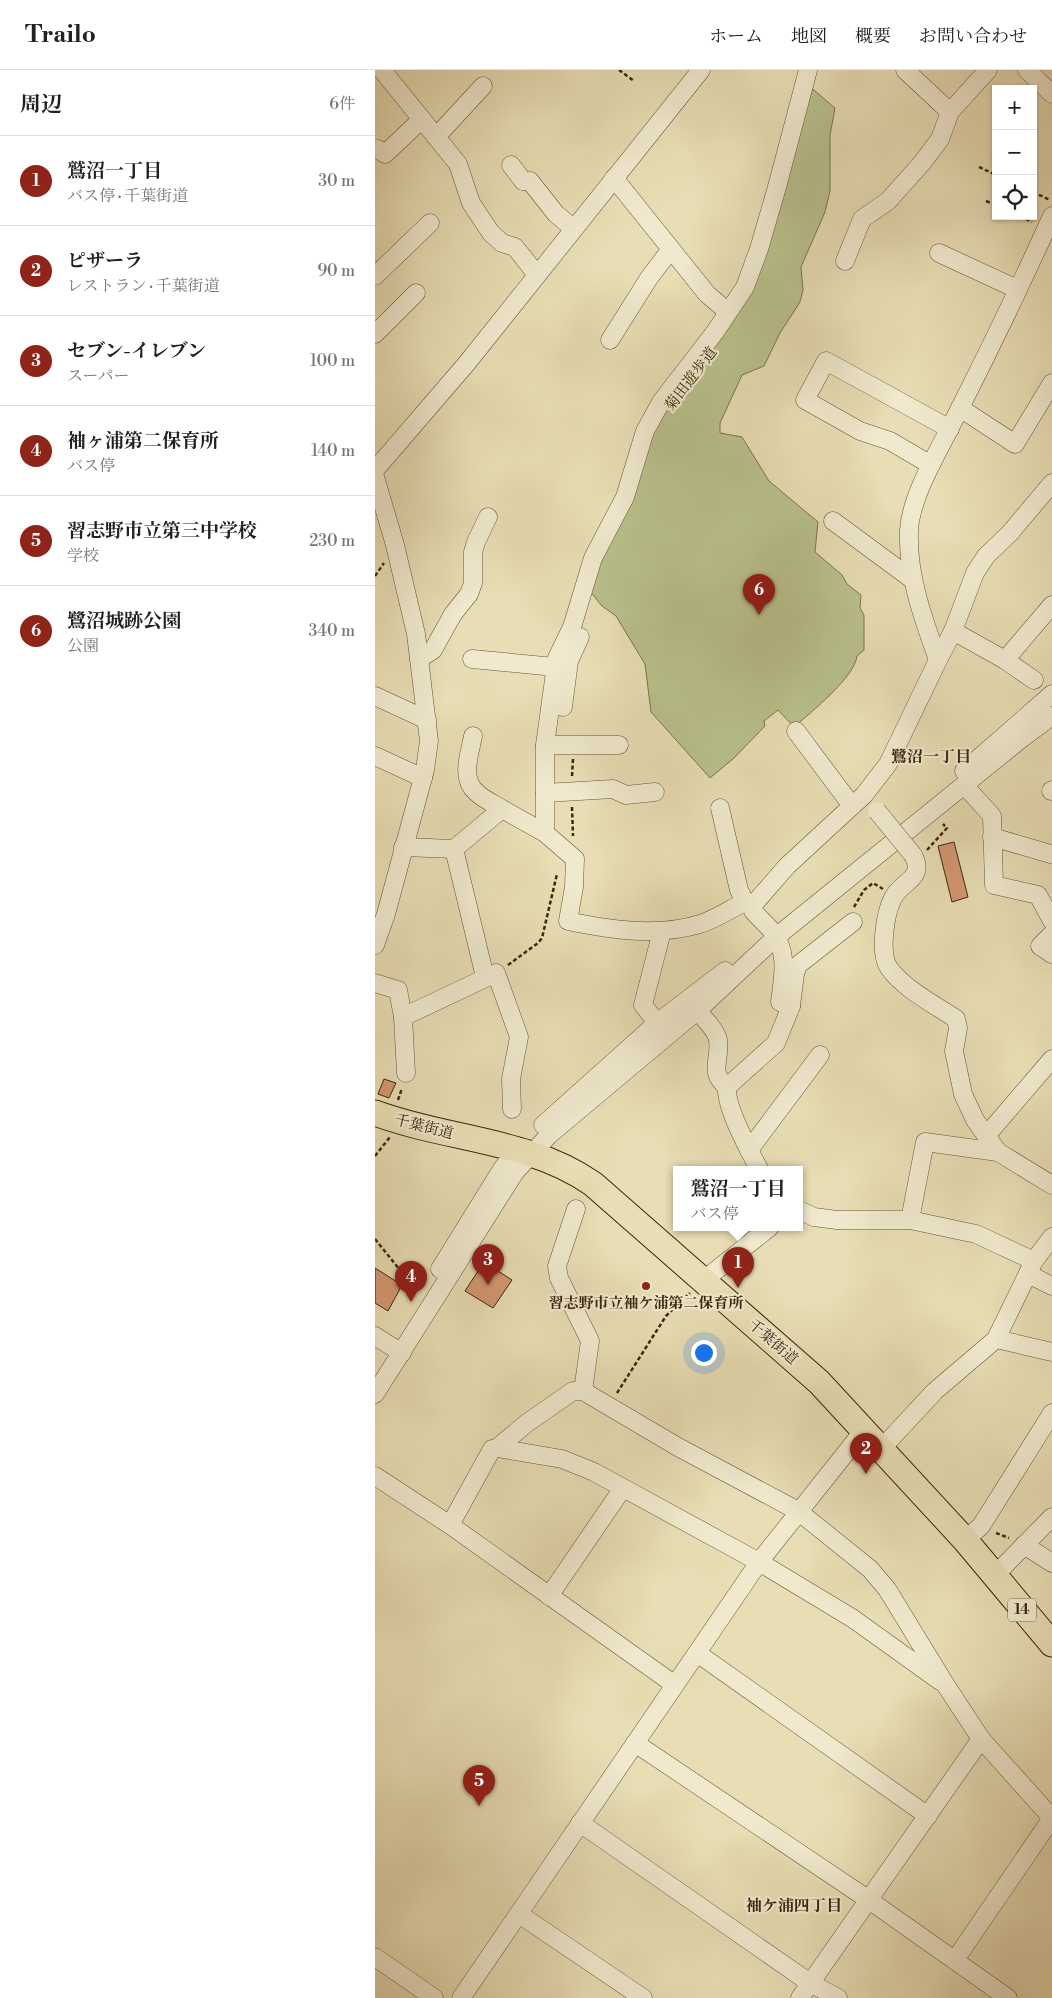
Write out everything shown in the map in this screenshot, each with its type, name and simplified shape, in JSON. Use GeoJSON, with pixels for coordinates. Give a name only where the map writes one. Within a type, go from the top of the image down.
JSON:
{"type":"FeatureCollection","features":[{"type":"Feature","properties":{"kind":"highway","name":"千葉街道"},"geometry":{"type":"LineString","coordinates":[[375,1113],[398,1121],[524,1151],[551,1160],[593,1184],[819,1382],[881,1449],[973,1533],[993,1576],[1052,1644]]}},
{"type":"Feature","properties":{"kind":"street"},"geometry":{"type":"LineString","coordinates":[[375,470],[467,363],[701,70]]}},
{"type":"Feature","properties":{"kind":"street"},"geometry":{"type":"LineString","coordinates":[[545,833],[545,746],[557,658],[572,627],[593,558],[625,497],[645,431],[661,402],[715,332],[745,287],[759,248],[808,70]]}},
{"type":"Feature","properties":{"kind":"street","name":"菊田遊歩道"},"geometry":{"type":"LineString","coordinates":[[551,705],[563,707],[569,661],[583,630],[603,564],[637,500],[655,432],[667,407],[723,338],[753,292],[769,252],[819,70]]}},
{"type":"Feature","properties":{"kind":"street"},"geometry":{"type":"LineString","coordinates":[[905,70],[950,112]]}},
{"type":"Feature","properties":{"kind":"street"},"geometry":{"type":"LineString","coordinates":[[845,261],[862,219],[888,201],[922,163],[940,139],[950,112],[988,70]]}},
{"type":"Feature","properties":{"kind":"street"},"geometry":{"type":"LineString","coordinates":[[1027,70],[1052,94]]}},
{"type":"Feature","properties":{"kind":"street"},"geometry":{"type":"LineString","coordinates":[[381,74],[422,119],[458,164],[471,204],[491,233],[502,243],[515,247],[537,275]]}},
{"type":"Feature","properties":{"kind":"street"},"geometry":{"type":"LineString","coordinates":[[436,137],[483,86]]}},
{"type":"Feature","properties":{"kind":"street"},"geometry":{"type":"LineString","coordinates":[[378,149],[385,154],[422,119]]}},
{"type":"Feature","properties":{"kind":"street"},"geometry":{"type":"LineString","coordinates":[[511,165],[523,181],[530,181],[556,214],[574,229]]}},
{"type":"Feature","properties":{"kind":"street"},"geometry":{"type":"LineString","coordinates":[[614,178],[707,294],[728,312]]}},
{"type":"Feature","properties":{"kind":"street"},"geometry":{"type":"LineString","coordinates":[[938,660],[921,612],[913,580],[909,530],[913,510],[931,465],[961,408],[1052,216]]}},
{"type":"Feature","properties":{"kind":"street"},"geometry":{"type":"LineString","coordinates":[[375,276],[430,223]]}},
{"type":"Feature","properties":{"kind":"street"},"geometry":{"type":"LineString","coordinates":[[610,340],[649,278],[671,248]]}},
{"type":"Feature","properties":{"kind":"street"},"geometry":{"type":"LineString","coordinates":[[939,253],[1017,289]]}},
{"type":"Feature","properties":{"kind":"street"},"geometry":{"type":"LineString","coordinates":[[375,334],[416,293]]}},
{"type":"Feature","properties":{"kind":"street"},"geometry":{"type":"LineString","coordinates":[[931,465],[890,441],[860,431],[805,400],[826,361],[950,429]]}},
{"type":"Feature","properties":{"kind":"street"},"geometry":{"type":"LineString","coordinates":[[961,408],[1015,444],[1052,383]]}},
{"type":"Feature","properties":{"kind":"street"},"geometry":{"type":"LineString","coordinates":[[375,477],[395,545],[415,634],[429,741],[423,778],[386,914],[375,945]]}},
{"type":"Feature","properties":{"kind":"street"},"geometry":{"type":"LineString","coordinates":[[473,736],[467,775],[469,783],[475,792],[545,833],[569,854],[574,887],[568,921],[607,929],[662,931],[701,923],[749,903],[858,801],[888,764],[953,631],[965,597],[979,567],[1052,483]]}},
{"type":"Feature","properties":{"kind":"street"},"geometry":{"type":"LineString","coordinates":[[419,659],[433,650],[453,614],[469,594],[473,583],[473,552],[487,517]]}},
{"type":"Feature","properties":{"kind":"street"},"geometry":{"type":"LineString","coordinates":[[833,521],[913,580]]}},
{"type":"Feature","properties":{"kind":"street"},"geometry":{"type":"LineString","coordinates":[[1005,660],[1051,608]]}},
{"type":"Feature","properties":{"kind":"street"},"geometry":{"type":"LineString","coordinates":[[953,631],[1005,660],[1034,680]]}},
{"type":"Feature","properties":{"kind":"street"},"geometry":{"type":"LineString","coordinates":[[472,659],[555,667]]}},
{"type":"Feature","properties":{"kind":"street"},"geometry":{"type":"LineString","coordinates":[[375,1394],[397,1350],[497,1177],[524,1151],[549,1135],[697,1011],[774,934],[905,823],[1052,694]]}},
{"type":"Feature","properties":{"kind":"street"},"geometry":{"type":"LineString","coordinates":[[375,696],[427,720]]}},
{"type":"Feature","properties":{"kind":"street"},"geometry":{"type":"LineString","coordinates":[[524,1151],[537,1130],[657,1023],[774,934],[1052,716]]}},
{"type":"Feature","properties":{"kind":"street"},"geometry":{"type":"LineString","coordinates":[[796,731],[858,801],[877,811],[918,854],[916,872],[911,880],[895,895],[888,915],[884,936],[884,957],[887,966],[898,980],[956,1019],[958,1028],[954,1051],[963,1094],[975,1120],[998,1152]]}},
{"type":"Feature","properties":{"kind":"street"},"geometry":{"type":"LineString","coordinates":[[545,746],[619,745]]}},
{"type":"Feature","properties":{"kind":"street"},"geometry":{"type":"LineString","coordinates":[[375,756],[423,778]]}},
{"type":"Feature","properties":{"kind":"street"},"geometry":{"type":"LineString","coordinates":[[964,784],[992,816],[993,884],[1038,895],[1052,921]]}},
{"type":"Feature","properties":{"kind":"street"},"geometry":{"type":"LineString","coordinates":[[545,793],[613,789],[626,795],[655,792]]}},
{"type":"Feature","properties":{"kind":"street"},"geometry":{"type":"LineString","coordinates":[[720,808],[739,890],[753,911],[774,934],[781,946],[784,965],[780,1002],[791,1006]]}},
{"type":"Feature","properties":{"kind":"street"},"geometry":{"type":"LineString","coordinates":[[403,847],[454,849],[502,809]]}},
{"type":"Feature","properties":{"kind":"street"},"geometry":{"type":"LineString","coordinates":[[992,837],[1051,854]]}},
{"type":"Feature","properties":{"kind":"street"},"geometry":{"type":"LineString","coordinates":[[454,849],[491,975],[519,1037],[511,1078],[512,1109]]}},
{"type":"Feature","properties":{"kind":"street"},"geometry":{"type":"LineString","coordinates":[[727,1087],[776,1043],[791,1006],[795,974],[799,965],[853,922]]}},
{"type":"Feature","properties":{"kind":"street"},"geometry":{"type":"LineString","coordinates":[[657,1023],[643,1005],[662,931]]}},
{"type":"Feature","properties":{"kind":"street"},"geometry":{"type":"LineString","coordinates":[[1052,934],[1039,946],[1052,954]]}},
{"type":"Feature","properties":{"kind":"street"},"geometry":{"type":"LineString","coordinates":[[403,1017],[491,975]]}},
{"type":"Feature","properties":{"kind":"street"},"geometry":{"type":"LineString","coordinates":[[375,983],[398,990],[403,1017],[406,1073]]}},
{"type":"Feature","properties":{"kind":"street"},"geometry":{"type":"LineString","coordinates":[[697,1011],[718,1038],[716,1075],[727,1087],[728,1100],[757,1166]]}},
{"type":"Feature","properties":{"kind":"street"},"geometry":{"type":"LineString","coordinates":[[749,1150],[820,1055]]}},
{"type":"Feature","properties":{"kind":"street"},"geometry":{"type":"LineString","coordinates":[[987,1136],[1052,1059]]}},
{"type":"Feature","properties":{"kind":"street"},"geometry":{"type":"LineString","coordinates":[[910,1220],[925,1142],[998,1152],[1052,1185]]}},
{"type":"Feature","properties":{"kind":"street"},"geometry":{"type":"LineString","coordinates":[[576,1209],[557,1266],[559,1278],[590,1341],[583,1392]]}},
{"type":"Feature","properties":{"kind":"street"},"geometry":{"type":"LineString","coordinates":[[803,1212],[813,1217],[837,1220],[910,1220],[976,1234],[1031,1268],[1052,1286]]}},
{"type":"Feature","properties":{"kind":"street"},"geometry":{"type":"LineString","coordinates":[[704,1280],[765,1231]]}},
{"type":"Feature","properties":{"kind":"street"},"geometry":{"type":"LineString","coordinates":[[881,1449],[935,1390],[996,1340],[1031,1268],[1052,1237]]}},
{"type":"Feature","properties":{"kind":"street"},"geometry":{"type":"LineString","coordinates":[[375,1336],[397,1350]]}},
{"type":"Feature","properties":{"kind":"street"},"geometry":{"type":"LineString","coordinates":[[996,1340],[1052,1352]]}},
{"type":"Feature","properties":{"kind":"street"},"geometry":{"type":"LineString","coordinates":[[375,1373],[397,1350]]}},
{"type":"Feature","properties":{"kind":"street"},"geometry":{"type":"LineString","coordinates":[[450,1525],[492,1449],[497,1448],[527,1423],[573,1390],[583,1392],[677,1447],[799,1511],[870,1569],[887,1589],[981,1739],[1052,1818],[955,1960]]}},
{"type":"Feature","properties":{"kind":"street"},"geometry":{"type":"LineString","coordinates":[[973,1533],[1050,1422]]}},
{"type":"Feature","properties":{"kind":"street"},"geometry":{"type":"LineString","coordinates":[[461,1998],[759,1562],[864,1430]]}},
{"type":"Feature","properties":{"kind":"street"},"geometry":{"type":"LineString","coordinates":[[497,1448],[562,1459],[594,1472],[759,1562],[852,1618],[945,1684]]}},
{"type":"Feature","properties":{"kind":"street"},"geometry":{"type":"LineString","coordinates":[[375,1476],[450,1525],[675,1685]]}},
{"type":"Feature","properties":{"kind":"street"},"geometry":{"type":"LineString","coordinates":[[549,1596],[623,1488]]}},
{"type":"Feature","properties":{"kind":"street"},"geometry":{"type":"LineString","coordinates":[[993,1576],[1052,1517]]}},
{"type":"Feature","properties":{"kind":"street"},"geometry":{"type":"LineString","coordinates":[[1024,1545],[1052,1563]]}},
{"type":"Feature","properties":{"kind":"street"},"geometry":{"type":"LineString","coordinates":[[697,1653],[928,1816]]}},
{"type":"Feature","properties":{"kind":"street"},"geometry":{"type":"LineString","coordinates":[[800,1998],[981,1739]]}},
{"type":"Feature","properties":{"kind":"street"},"geometry":{"type":"LineString","coordinates":[[635,1743],[869,1900],[1009,1998]]}},
{"type":"Feature","properties":{"kind":"street"},"geometry":{"type":"LineString","coordinates":[[580,1823],[810,1983],[838,1998]]}},
{"type":"Feature","properties":{"kind":"street"},"geometry":{"type":"LineString","coordinates":[[519,1914],[643,1998]]}},
{"type":"Feature","properties":{"kind":"street"},"geometry":{"type":"LineString","coordinates":[[375,1957],[434,1998]]}},
{"type":"Feature","properties":{"kind":"path"},"geometry":{"type":"LineString","coordinates":[[619,70],[635,81]]}},
{"type":"Feature","properties":{"kind":"path"},"geometry":{"type":"LineString","coordinates":[[979,168],[992,173]]}},
{"type":"Feature","properties":{"kind":"path"},"geometry":{"type":"LineString","coordinates":[[1037,194],[1052,201]]}},
{"type":"Feature","properties":{"kind":"path"},"geometry":{"type":"LineString","coordinates":[[986,201],[992,203]]}},
{"type":"Feature","properties":{"kind":"path"},"geometry":{"type":"LineString","coordinates":[[918,854],[935,843],[947,828],[943,824]]}},
{"type":"Feature","properties":{"kind":"path"},"geometry":{"type":"LineString","coordinates":[[491,975],[538,943],[569,854]]}},
{"type":"Feature","properties":{"kind":"path"},"geometry":{"type":"LineString","coordinates":[[853,922],[851,914],[864,890],[873,883],[895,895]]}},
{"type":"Feature","properties":{"kind":"path"},"geometry":{"type":"LineString","coordinates":[[375,1156],[392,1134]]}},
{"type":"Feature","properties":{"kind":"path"},"geometry":{"type":"LineString","coordinates":[[375,1239],[412,1285]]}},
{"type":"Feature","properties":{"kind":"path"},"geometry":{"type":"LineString","coordinates":[[608,1407],[666,1316],[704,1280]]}},
{"type":"Feature","properties":{"kind":"path"},"geometry":{"type":"LineString","coordinates":[[973,1533],[1024,1545]]}},
{"type":"Feature","properties":{"kind":"green space"},"geometry":{"type":"Polygon","coordinates":[[[808,85],[835,108],[830,135],[830,191],[825,212],[801,267],[803,290],[800,302],[780,333],[764,366],[742,375],[720,423],[720,433],[742,437],[769,481],[818,522],[815,552],[842,575],[847,584],[861,595],[860,608],[864,615],[864,650],[857,656],[849,674],[840,684],[794,727],[778,710],[764,721],[765,726],[734,758],[710,778],[651,712],[645,664],[616,616],[602,606],[589,590],[648,434],[753,279],[808,85]]]}},
{"type":"Feature","properties":{"kind":"building"},"geometry":{"type":"Polygon","coordinates":[[[954,842],[968,897],[952,902],[938,846],[954,842]]]}},
{"type":"Feature","properties":{"kind":"building"},"geometry":{"type":"Polygon","coordinates":[[[384,1079],[396,1083],[389,1098],[378,1094],[384,1079]]]}},
{"type":"Feature","properties":{"kind":"building"},"geometry":{"type":"Polygon","coordinates":[[[484,1262],[512,1280],[493,1308],[465,1291],[484,1262]]]}},
{"type":"Feature","properties":{"kind":"building"},"geometry":{"type":"Polygon","coordinates":[[[375,1268],[402,1285],[388,1311],[375,1303],[375,1268]]]}},
{"type":"Feature","properties":{"kind":"place","name":"鷺沼城跡公園"},"geometry":{"type":"Point","coordinates":[759,615]}},
{"type":"Feature","properties":{"kind":"place","name":"セブン-イレブン"},"geometry":{"type":"Point","coordinates":[488,1285]}},
{"type":"Feature","properties":{"kind":"place","name":"習志野市立袖ケ浦第二保育所"},"geometry":{"type":"Point","coordinates":[646,1286]}},
{"type":"Feature","properties":{"kind":"place","name":"鷲沼一丁目"},"geometry":{"type":"Point","coordinates":[738,1288]}},
{"type":"Feature","properties":{"kind":"place","name":"袖ヶ浦第二保育所"},"geometry":{"type":"Point","coordinates":[411,1302]}},
{"type":"Feature","properties":{"kind":"place","name":"ピザーラ"},"geometry":{"type":"Point","coordinates":[866,1474]}},
{"type":"Feature","properties":{"kind":"place","name":"習志野市立第三中学校"},"geometry":{"type":"Point","coordinates":[479,1806]}},
{"type":"Feature","properties":{"kind":"district","name":"鷺沼一丁目"},"geometry":{"type":"Point","coordinates":[931,757]}},
{"type":"Feature","properties":{"kind":"district","name":"袖ケ浦四丁目"},"geometry":{"type":"Point","coordinates":[794,1906]}}]}
